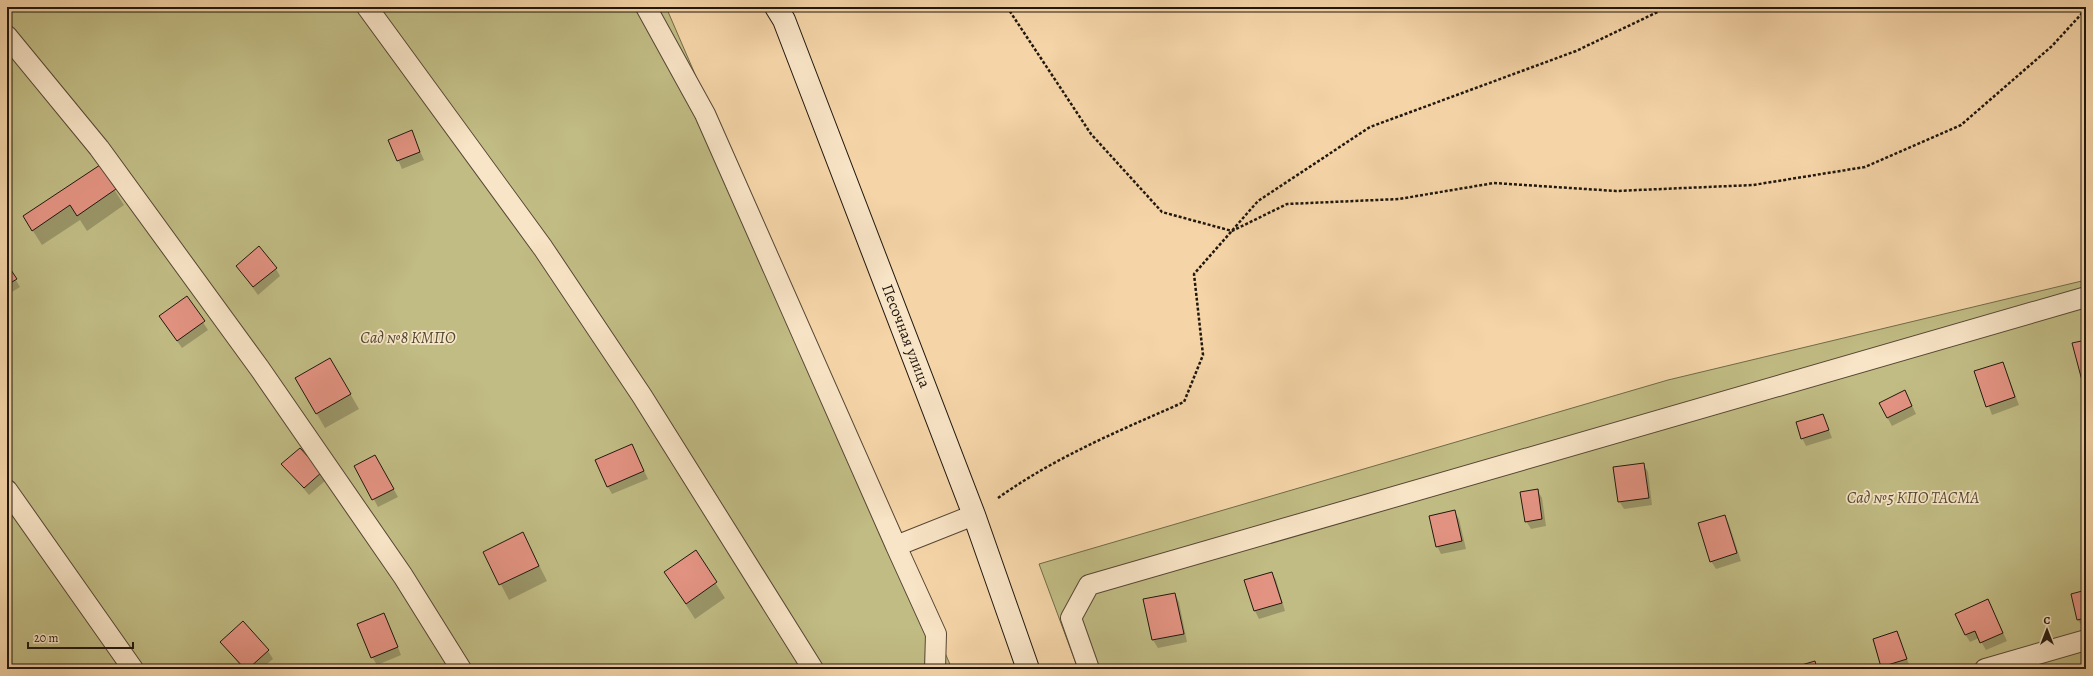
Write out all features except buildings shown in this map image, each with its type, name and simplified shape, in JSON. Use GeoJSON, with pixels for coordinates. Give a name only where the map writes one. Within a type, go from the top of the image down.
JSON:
{"type":"FeatureCollection","features":[{"type":"Feature","properties":{"kind":"main road","name":"Песочная улица"},"geometry":{"type":"LineString","coordinates":[[776,7],[784,20],[974,515],[1028,669]]}},
{"type":"Feature","properties":{"kind":"lane"},"geometry":{"type":"LineString","coordinates":[[367,7],[543,248],[642,396],[813,669]]}},
{"type":"Feature","properties":{"kind":"lane"},"geometry":{"type":"LineString","coordinates":[[646,7],[705,114],[936,634],[935,669]]}},
{"type":"Feature","properties":{"kind":"lane"},"geometry":{"type":"LineString","coordinates":[[7,36],[99,148],[260,369],[403,576],[461,669]]}},
{"type":"Feature","properties":{"kind":"lane"},"geometry":{"type":"LineString","coordinates":[[1089,669],[1071,618],[1089,585],[2086,297]]}},
{"type":"Feature","properties":{"kind":"lane"},"geometry":{"type":"LineString","coordinates":[[7,490],[133,669]]}},
{"type":"Feature","properties":{"kind":"lane"},"geometry":{"type":"LineString","coordinates":[[896,546],[974,515]]}},
{"type":"Feature","properties":{"kind":"lane"},"geometry":{"type":"LineString","coordinates":[[1985,669],[2086,640]]}},
{"type":"Feature","properties":{"kind":"path"},"geometry":{"type":"LineString","coordinates":[[1007,7],[1091,134],[1162,212],[1232,230],[1287,204],[1399,199],[1494,183],[1616,191],[1752,185],[1865,166],[1961,125],[2052,46],[2086,9]]}},
{"type":"Feature","properties":{"kind":"path"},"geometry":{"type":"LineString","coordinates":[[974,515],[1023,480],[1068,454],[1184,402],[1204,355],[1194,274],[1258,201],[1370,127],[1576,51],[1668,7]]}},
{"type":"Feature","properties":{"kind":"green space","name":"Сад №8 КМПО"},"geometry":{"type":"Polygon","coordinates":[[[7,7],[666,7],[952,669],[7,669],[7,7]]]}},
{"type":"Feature","properties":{"kind":"green space","name":"Сад №5 КПО ТАСМА"},"geometry":{"type":"Polygon","coordinates":[[[2086,280],[2086,669],[1078,669],[1039,564],[1668,380],[2086,280]]]}}]}
